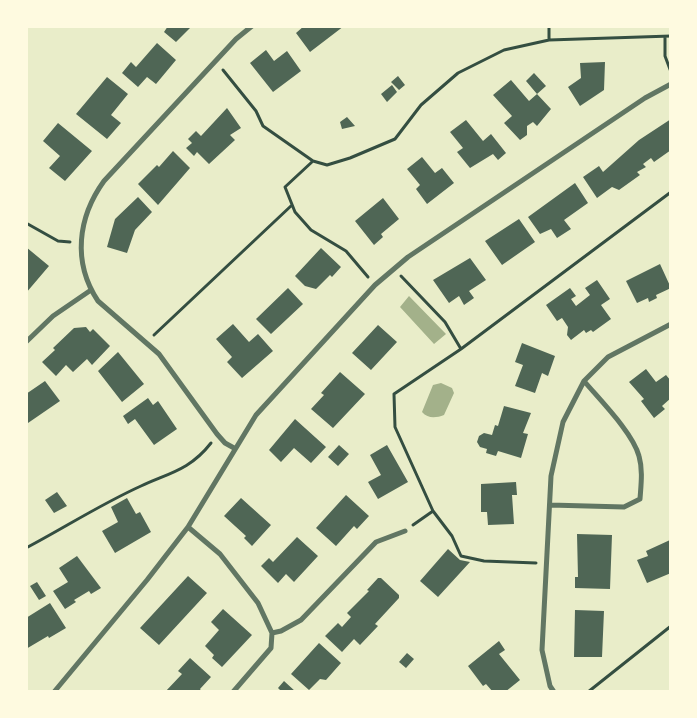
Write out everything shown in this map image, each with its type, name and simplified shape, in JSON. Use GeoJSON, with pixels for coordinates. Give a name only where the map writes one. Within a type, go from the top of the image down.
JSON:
{"type":"FeatureCollection","features":[{"type":"Feature","properties":{"kind":"street"},"geometry":{"type":"LineString","coordinates":[[234,448],[217,434],[174,374],[146,342],[109,312],[91,290],[83,269],[81,243],[87,208],[104,181],[215,60],[252,26]]}},
{"type":"Feature","properties":{"kind":"street"},"geometry":{"type":"LineString","coordinates":[[54,692],[147,580],[188,527],[234,448],[256,415],[375,285],[393,268],[645,98],[671,84]]}},
{"type":"Feature","properties":{"kind":"street"},"geometry":{"type":"LineString","coordinates":[[26,342],[49,320],[91,290]]}},
{"type":"Feature","properties":{"kind":"street"},"geometry":{"type":"LineString","coordinates":[[554,692],[550,686],[542,650],[551,476],[563,422],[584,381],[608,357],[671,324]]}},
{"type":"Feature","properties":{"kind":"street"},"geometry":{"type":"LineString","coordinates":[[550,505],[624,507],[640,498],[639,455],[620,424],[584,381]]}},
{"type":"Feature","properties":{"kind":"street"},"geometry":{"type":"LineString","coordinates":[[188,527],[220,554],[258,603],[272,633],[271,648],[233,692]]}},
{"type":"Feature","properties":{"kind":"street"},"geometry":{"type":"LineString","coordinates":[[272,633],[282,631],[301,620],[376,542],[405,531]]}},
{"type":"Feature","properties":{"kind":"path"},"geometry":{"type":"LineString","coordinates":[[549,26],[549,40]]}},
{"type":"Feature","properties":{"kind":"path"},"geometry":{"type":"LineString","coordinates":[[215,60],[256,111],[263,126],[313,161],[327,165],[350,158],[395,139],[421,105],[458,72],[504,50],[549,40],[671,36]]}},
{"type":"Feature","properties":{"kind":"path"},"geometry":{"type":"LineString","coordinates":[[665,37],[665,56],[671,72]]}},
{"type":"Feature","properties":{"kind":"path"},"geometry":{"type":"LineString","coordinates":[[313,161],[285,187],[292,206],[311,230],[346,251],[375,285]]}},
{"type":"Feature","properties":{"kind":"path"},"geometry":{"type":"LineString","coordinates":[[547,563],[484,561],[461,556],[452,536],[433,511],[395,427],[394,394],[461,349],[671,192]]}},
{"type":"Feature","properties":{"kind":"path"},"geometry":{"type":"LineString","coordinates":[[146,342],[292,206]]}},
{"type":"Feature","properties":{"kind":"path"},"geometry":{"type":"LineString","coordinates":[[26,224],[58,241],[81,243]]}},
{"type":"Feature","properties":{"kind":"path"},"geometry":{"type":"LineString","coordinates":[[393,268],[445,322],[461,349]]}},
{"type":"Feature","properties":{"kind":"path"},"geometry":{"type":"LineString","coordinates":[[26,548],[140,486],[180,471],[201,455],[217,434]]}},
{"type":"Feature","properties":{"kind":"path"},"geometry":{"type":"LineString","coordinates":[[405,531],[433,511]]}},
{"type":"Feature","properties":{"kind":"path"},"geometry":{"type":"LineString","coordinates":[[588,692],[671,626]]}},
{"type":"Feature","properties":{"kind":"shaded area"},"geometry":{"type":"Polygon","coordinates":[[[409,296],[446,334],[434,344],[400,307],[409,296]]]}},
{"type":"Feature","properties":{"kind":"shaded area"},"geometry":{"type":"Polygon","coordinates":[[[441,383],[452,388],[454,393],[444,415],[429,417],[422,412],[433,385],[441,383]]]}},
{"type":"Feature","properties":{"kind":"building"},"geometry":{"type":"Polygon","coordinates":[[[168,26],[192,26],[176,42],[164,32],[168,26]]]}},
{"type":"Feature","properties":{"kind":"building"},"geometry":{"type":"Polygon","coordinates":[[[304,26],[344,26],[310,52],[296,33],[304,26]]]}},
{"type":"Feature","properties":{"kind":"building"},"geometry":{"type":"Polygon","coordinates":[[[157,43],[176,60],[156,84],[147,77],[138,87],[122,73],[131,62],[136,67],[157,43]]]}},
{"type":"Feature","properties":{"kind":"building"},"geometry":{"type":"Polygon","coordinates":[[[266,50],[274,61],[287,51],[301,71],[273,92],[250,63],[266,50]]]}},
{"type":"Feature","properties":{"kind":"building"},"geometry":{"type":"Polygon","coordinates":[[[605,62],[604,90],[580,106],[568,87],[581,78],[580,63],[605,62]]]}},
{"type":"Feature","properties":{"kind":"building"},"geometry":{"type":"Polygon","coordinates":[[[534,73],[546,86],[537,94],[526,81],[534,73]]]}},
{"type":"Feature","properties":{"kind":"building"},"geometry":{"type":"Polygon","coordinates":[[[398,76],[405,85],[399,90],[391,82],[398,76]]]}},
{"type":"Feature","properties":{"kind":"building"},"geometry":{"type":"Polygon","coordinates":[[[107,77],[128,94],[111,115],[121,123],[107,139],[76,114],[107,77]]]}},
{"type":"Feature","properties":{"kind":"building"},"geometry":{"type":"Polygon","coordinates":[[[511,80],[529,101],[537,94],[551,109],[537,126],[533,122],[527,126],[527,135],[520,140],[504,123],[512,116],[493,95],[511,80]]]}},
{"type":"Feature","properties":{"kind":"building"},"geometry":{"type":"Polygon","coordinates":[[[392,85],[397,92],[387,102],[381,94],[392,85]]]}},
{"type":"Feature","properties":{"kind":"building"},"geometry":{"type":"Polygon","coordinates":[[[227,108],[241,128],[230,135],[235,140],[209,164],[197,152],[194,156],[186,148],[192,143],[188,139],[196,131],[201,136],[227,108]]]}},
{"type":"Feature","properties":{"kind":"building"},"geometry":{"type":"Polygon","coordinates":[[[347,117],[355,126],[342,129],[340,122],[347,117]]]}},
{"type":"Feature","properties":{"kind":"building"},"geometry":{"type":"Polygon","coordinates":[[[671,119],[671,150],[654,162],[651,158],[643,164],[646,167],[637,172],[640,175],[619,190],[612,187],[597,198],[583,177],[599,166],[603,172],[639,140],[671,119]]]}},
{"type":"Feature","properties":{"kind":"building"},"geometry":{"type":"Polygon","coordinates":[[[466,120],[483,141],[491,134],[506,153],[498,160],[493,154],[470,168],[457,152],[463,148],[450,132],[466,120]]]}},
{"type":"Feature","properties":{"kind":"building"},"geometry":{"type":"Polygon","coordinates":[[[58,123],[92,151],[65,181],[49,168],[60,156],[43,141],[58,123]]]}},
{"type":"Feature","properties":{"kind":"building"},"geometry":{"type":"Polygon","coordinates":[[[173,151],[190,168],[158,205],[138,184],[157,165],[159,167],[173,151]]]}},
{"type":"Feature","properties":{"kind":"building"},"geometry":{"type":"Polygon","coordinates":[[[422,157],[435,173],[442,168],[454,183],[427,204],[416,189],[420,185],[407,169],[422,157]]]}},
{"type":"Feature","properties":{"kind":"building"},"geometry":{"type":"Polygon","coordinates":[[[575,183],[588,203],[564,220],[571,229],[557,238],[551,229],[540,234],[528,217],[575,183]]]}},
{"type":"Feature","properties":{"kind":"building"},"geometry":{"type":"Polygon","coordinates":[[[138,197],[152,212],[135,230],[127,253],[107,247],[115,219],[138,197]]]}},
{"type":"Feature","properties":{"kind":"building"},"geometry":{"type":"Polygon","coordinates":[[[383,198],[399,219],[381,234],[383,237],[374,245],[355,221],[383,198]]]}},
{"type":"Feature","properties":{"kind":"building"},"geometry":{"type":"Polygon","coordinates":[[[519,219],[535,242],[502,265],[485,241],[519,219]]]}},
{"type":"Feature","properties":{"kind":"building"},"geometry":{"type":"Polygon","coordinates":[[[26,247],[49,266],[26,293],[26,247]]]}},
{"type":"Feature","properties":{"kind":"building"},"geometry":{"type":"Polygon","coordinates":[[[321,248],[341,267],[332,277],[330,275],[316,289],[305,286],[295,276],[321,248]]]}},
{"type":"Feature","properties":{"kind":"building"},"geometry":{"type":"Polygon","coordinates":[[[470,258],[486,280],[469,291],[474,298],[464,305],[459,296],[449,303],[433,280],[470,258]]]}},
{"type":"Feature","properties":{"kind":"building"},"geometry":{"type":"Polygon","coordinates":[[[660,264],[671,288],[656,295],[657,298],[649,302],[648,298],[637,303],[626,281],[660,264]]]}},
{"type":"Feature","properties":{"kind":"building"},"geometry":{"type":"Polygon","coordinates":[[[597,280],[610,299],[601,305],[611,319],[593,332],[591,330],[586,333],[584,330],[571,340],[567,335],[568,327],[562,318],[557,321],[546,305],[570,288],[576,296],[571,299],[576,306],[590,295],[585,288],[597,280]]]}},
{"type":"Feature","properties":{"kind":"building"},"geometry":{"type":"Polygon","coordinates":[[[288,288],[303,304],[271,334],[256,319],[288,288]]]}},
{"type":"Feature","properties":{"kind":"building"},"geometry":{"type":"Polygon","coordinates":[[[233,324],[249,342],[258,334],[273,351],[242,378],[227,362],[232,357],[216,339],[233,324]]]}},
{"type":"Feature","properties":{"kind":"building"},"geometry":{"type":"Polygon","coordinates":[[[378,325],[397,342],[371,370],[352,353],[378,325]]]}},
{"type":"Feature","properties":{"kind":"building"},"geometry":{"type":"Polygon","coordinates":[[[86,327],[90,332],[93,329],[110,346],[92,365],[87,359],[73,372],[66,365],[56,376],[42,362],[55,350],[53,348],[74,328],[86,327]]]}},
{"type":"Feature","properties":{"kind":"building"},"geometry":{"type":"Polygon","coordinates":[[[522,343],[555,356],[548,376],[542,373],[535,393],[515,386],[523,365],[515,362],[522,343]]]}},
{"type":"Feature","properties":{"kind":"building"},"geometry":{"type":"Polygon","coordinates":[[[118,352],[144,384],[122,402],[98,371],[118,352]]]}},
{"type":"Feature","properties":{"kind":"building"},"geometry":{"type":"Polygon","coordinates":[[[646,369],[656,382],[666,375],[671,381],[671,398],[662,406],[665,409],[654,418],[641,401],[644,399],[629,382],[646,369]]]}},
{"type":"Feature","properties":{"kind":"building"},"geometry":{"type":"Polygon","coordinates":[[[340,372],[365,394],[333,428],[311,409],[324,395],[321,393],[340,372]]]}},
{"type":"Feature","properties":{"kind":"building"},"geometry":{"type":"Polygon","coordinates":[[[45,381],[60,401],[28,423],[26,394],[45,381]]]}},
{"type":"Feature","properties":{"kind":"building"},"geometry":{"type":"Polygon","coordinates":[[[148,398],[153,405],[158,401],[177,429],[154,445],[135,419],[128,424],[123,416],[148,398]]]}},
{"type":"Feature","properties":{"kind":"building"},"geometry":{"type":"Polygon","coordinates":[[[504,406],[531,413],[523,433],[528,434],[521,458],[498,451],[496,456],[486,453],[487,449],[480,447],[477,442],[479,436],[484,433],[492,435],[495,425],[498,426],[504,406]]]}},
{"type":"Feature","properties":{"kind":"building"},"geometry":{"type":"Polygon","coordinates":[[[295,419],[326,447],[311,463],[294,448],[281,462],[269,450],[295,419]]]}},
{"type":"Feature","properties":{"kind":"building"},"geometry":{"type":"Polygon","coordinates":[[[339,445],[349,454],[338,466],[328,457],[339,445]]]}},
{"type":"Feature","properties":{"kind":"building"},"geometry":{"type":"Polygon","coordinates":[[[387,445],[408,482],[378,499],[368,482],[381,475],[370,455],[387,445]]]}},
{"type":"Feature","properties":{"kind":"building"},"geometry":{"type":"Polygon","coordinates":[[[516,482],[517,495],[512,495],[514,524],[488,525],[487,512],[481,512],[481,484],[516,482]]]}},
{"type":"Feature","properties":{"kind":"building"},"geometry":{"type":"Polygon","coordinates":[[[57,492],[67,506],[54,513],[45,500],[57,492]]]}},
{"type":"Feature","properties":{"kind":"building"},"geometry":{"type":"Polygon","coordinates":[[[346,495],[369,516],[357,529],[354,526],[336,546],[316,528],[346,495]]]}},
{"type":"Feature","properties":{"kind":"building"},"geometry":{"type":"Polygon","coordinates":[[[127,498],[136,514],[140,512],[151,532],[115,553],[102,531],[118,522],[111,507],[127,498]]]}},
{"type":"Feature","properties":{"kind":"building"},"geometry":{"type":"Polygon","coordinates":[[[241,498],[271,525],[252,546],[244,538],[246,536],[224,516],[241,498]]]}},
{"type":"Feature","properties":{"kind":"building"},"geometry":{"type":"Polygon","coordinates":[[[577,534],[612,535],[610,589],[575,588],[575,577],[578,577],[577,534]]]}},
{"type":"Feature","properties":{"kind":"building"},"geometry":{"type":"Polygon","coordinates":[[[297,537],[318,556],[294,582],[286,574],[278,583],[261,566],[269,558],[273,562],[297,537]]]}},
{"type":"Feature","properties":{"kind":"building"},"geometry":{"type":"Polygon","coordinates":[[[670,540],[671,573],[647,583],[637,560],[648,556],[646,551],[670,540]]]}},
{"type":"Feature","properties":{"kind":"building"},"geometry":{"type":"Polygon","coordinates":[[[448,549],[460,560],[470,562],[438,597],[420,581],[448,549]]]}},
{"type":"Feature","properties":{"kind":"building"},"geometry":{"type":"Polygon","coordinates":[[[77,556],[101,588],[91,594],[89,591],[74,600],[76,602],[65,609],[53,591],[68,582],[59,568],[77,556]]]}},
{"type":"Feature","properties":{"kind":"building"},"geometry":{"type":"Polygon","coordinates":[[[188,576],[207,593],[159,645],[140,628],[188,576]]]}},
{"type":"Feature","properties":{"kind":"building"},"geometry":{"type":"Polygon","coordinates":[[[378,578],[381,578],[399,595],[399,598],[375,624],[378,626],[360,645],[354,639],[342,652],[325,636],[338,623],[342,627],[351,617],[347,613],[369,591],[367,590],[378,578]]]}},
{"type":"Feature","properties":{"kind":"building"},"geometry":{"type":"Polygon","coordinates":[[[37,582],[46,596],[39,600],[30,586],[37,582]]]}},
{"type":"Feature","properties":{"kind":"building"},"geometry":{"type":"Polygon","coordinates":[[[50,603],[66,628],[26,649],[26,618],[50,603]]]}},
{"type":"Feature","properties":{"kind":"building"},"geometry":{"type":"Polygon","coordinates":[[[223,609],[252,635],[222,667],[212,658],[214,655],[205,646],[219,630],[211,622],[223,609]]]}},
{"type":"Feature","properties":{"kind":"building"},"geometry":{"type":"Polygon","coordinates":[[[575,610],[604,611],[602,657],[574,657],[575,610]]]}},
{"type":"Feature","properties":{"kind":"building"},"geometry":{"type":"Polygon","coordinates":[[[499,641],[505,650],[499,654],[520,680],[505,692],[493,692],[486,684],[483,686],[468,666],[499,641]]]}},
{"type":"Feature","properties":{"kind":"building"},"geometry":{"type":"Polygon","coordinates":[[[319,643],[341,663],[326,680],[320,679],[309,690],[291,674],[319,643]]]}},
{"type":"Feature","properties":{"kind":"building"},"geometry":{"type":"Polygon","coordinates":[[[407,653],[414,659],[406,668],[399,662],[407,653]]]}},
{"type":"Feature","properties":{"kind":"building"},"geometry":{"type":"Polygon","coordinates":[[[190,658],[211,677],[200,689],[202,692],[165,692],[182,674],[178,671],[190,658]]]}},
{"type":"Feature","properties":{"kind":"building"},"geometry":{"type":"Polygon","coordinates":[[[284,681],[296,692],[278,692],[280,690],[278,688],[284,681]]]}}]}
